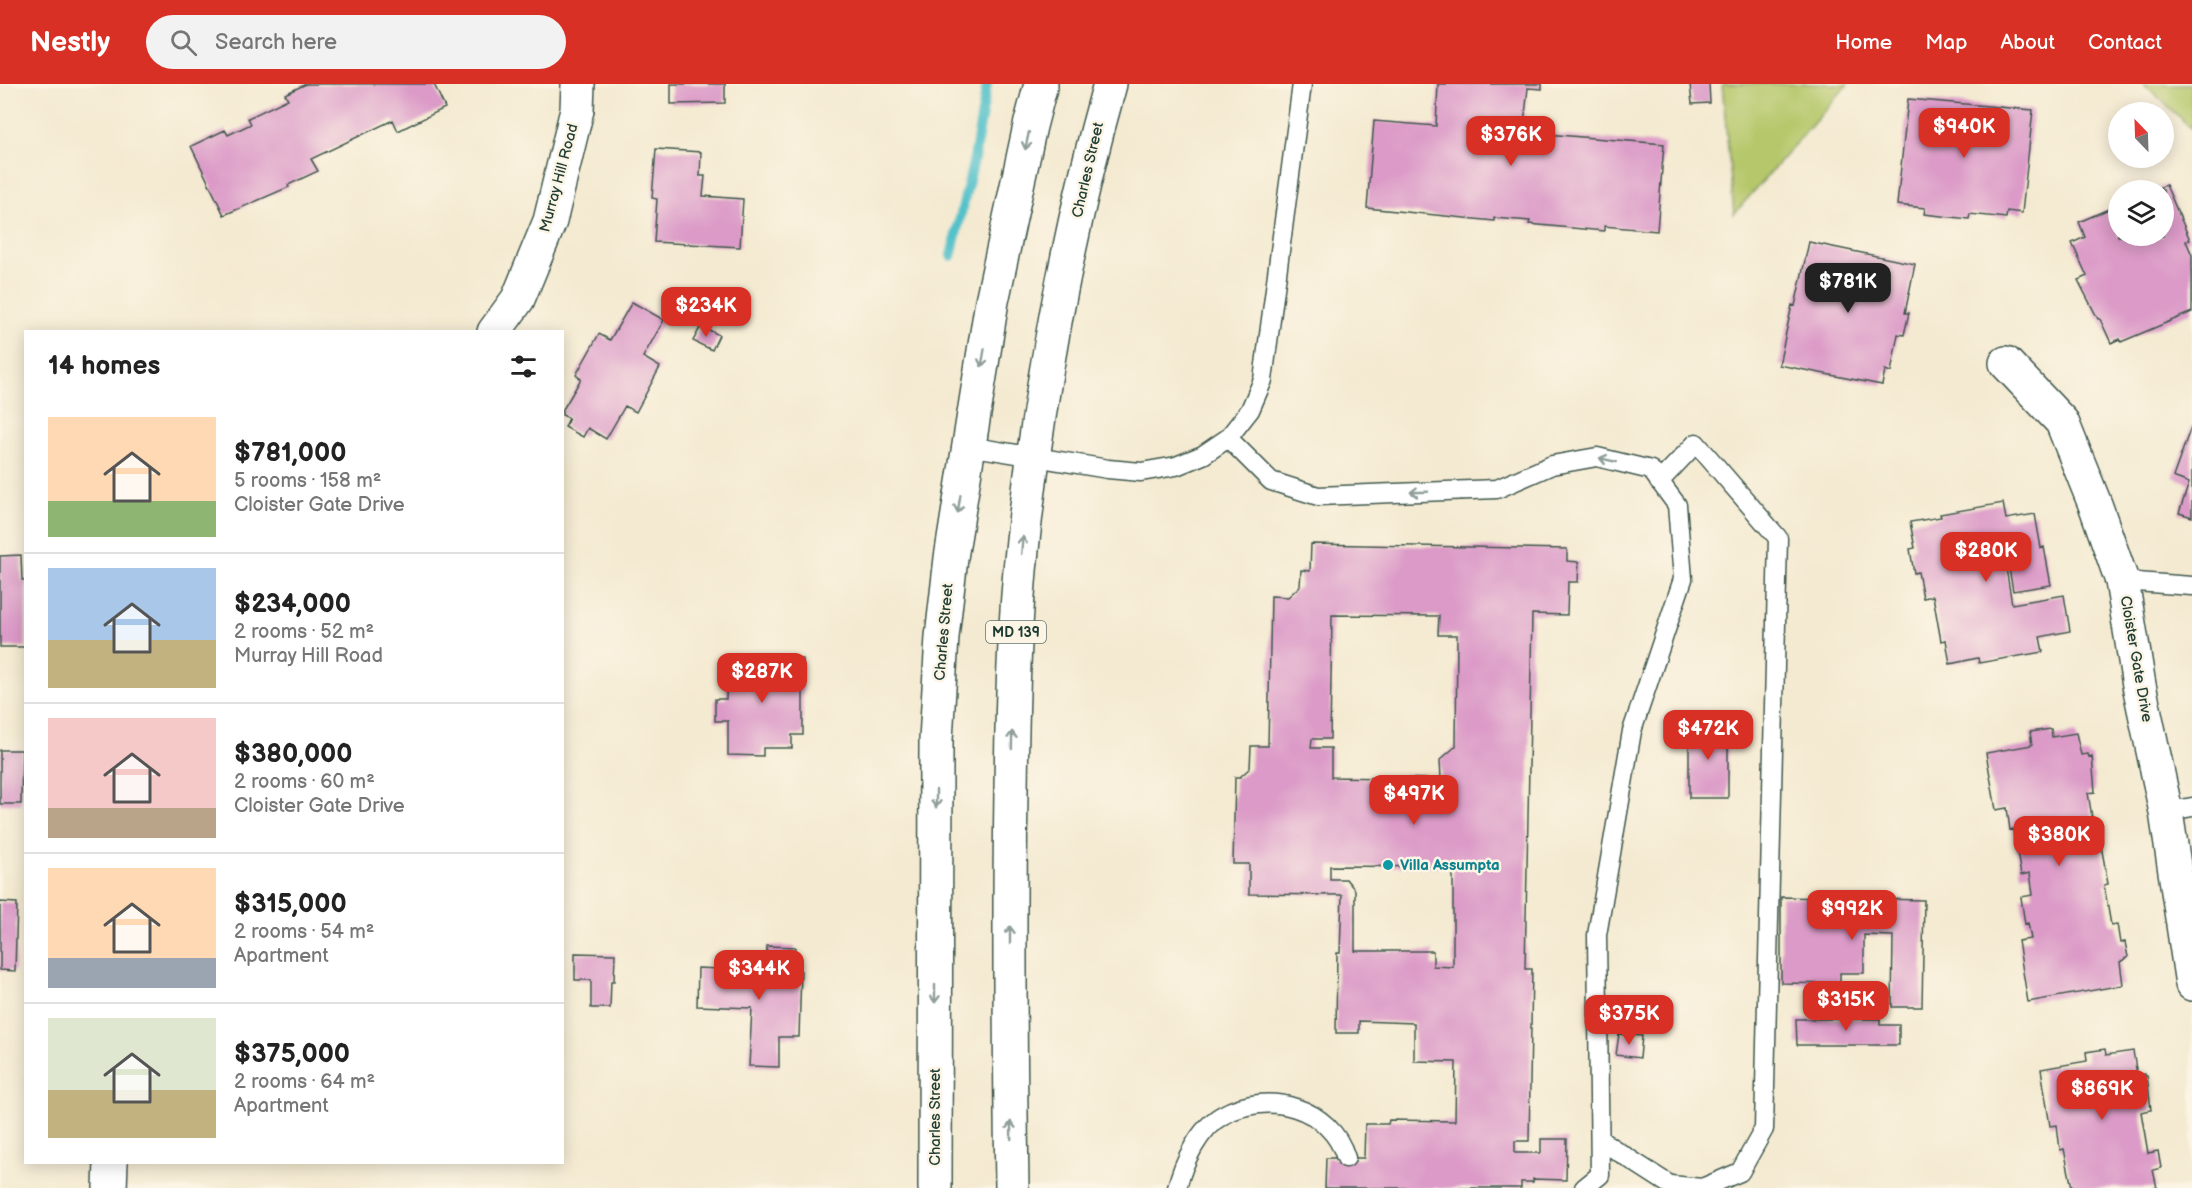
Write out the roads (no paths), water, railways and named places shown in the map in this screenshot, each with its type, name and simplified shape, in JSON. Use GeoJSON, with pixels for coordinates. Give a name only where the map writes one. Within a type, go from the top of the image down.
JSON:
{"type":"FeatureCollection","features":[{"type":"Feature","properties":{"kind":"main road","name":"Murray Hill Road"},"geometry":{"type":"LineString","coordinates":[[496,330],[518,299],[550,221],[577,110],[578,84]]}},
{"type":"Feature","properties":{"kind":"main road","name":"Charles Street"},"geometry":{"type":"LineString","coordinates":[[935,1188],[936,740],[944,614],[992,301],[1041,84]]}},
{"type":"Feature","properties":{"kind":"main road","name":"Charles Street"},"geometry":{"type":"LineString","coordinates":[[1012,1188],[1010,840],[1016,630],[1023,542],[1033,457],[1065,269],[1110,84]]}},
{"type":"Feature","properties":{"kind":"main road","name":"Cloister Gate Drive"},"geometry":{"type":"LineString","coordinates":[[2006,363],[2062,422],[2096,507],[2122,581],[2139,685],[2179,809],[2192,984]]}},
{"type":"Feature","properties":{"kind":"main road"},"geometry":{"type":"LineString","coordinates":[[110,1188],[111,1164]]}},
{"type":"Feature","properties":{"kind":"lane"},"geometry":{"type":"LineString","coordinates":[[968,447],[1141,472],[1176,466],[1203,455],[1228,438],[1250,410],[1263,380],[1302,84]]}},
{"type":"Feature","properties":{"kind":"lane"},"geometry":{"type":"LineString","coordinates":[[1228,438],[1271,481],[1318,496],[1497,489],[1552,465],[1597,457],[1651,470],[1677,505],[1683,579],[1632,730],[1597,935],[1600,1175],[1584,1188]]}},
{"type":"Feature","properties":{"kind":"lane"},"geometry":{"type":"LineString","coordinates":[[1600,1140],[1670,1185],[1702,1188],[1740,1172],[1764,1129],[1778,538],[1696,443],[1659,482]]}},
{"type":"Feature","properties":{"kind":"lane"},"geometry":{"type":"LineString","coordinates":[[2122,581],[2192,586]]}},
{"type":"Feature","properties":{"kind":"lane"},"geometry":{"type":"LineString","coordinates":[[1177,1188],[1180,1174],[1209,1126],[1224,1114],[1254,1105],[1280,1103],[1303,1110],[1324,1123],[1344,1151],[1346,1158]]}},
{"type":"Feature","properties":{"kind":"waterway"},"geometry":{"type":"LineString","coordinates":[[951,256],[974,159],[987,84]]}},
{"type":"Feature","properties":{"kind":"place","name":"Villa Assumpta"},"geometry":{"type":"Point","coordinates":[1388,865]}}]}
